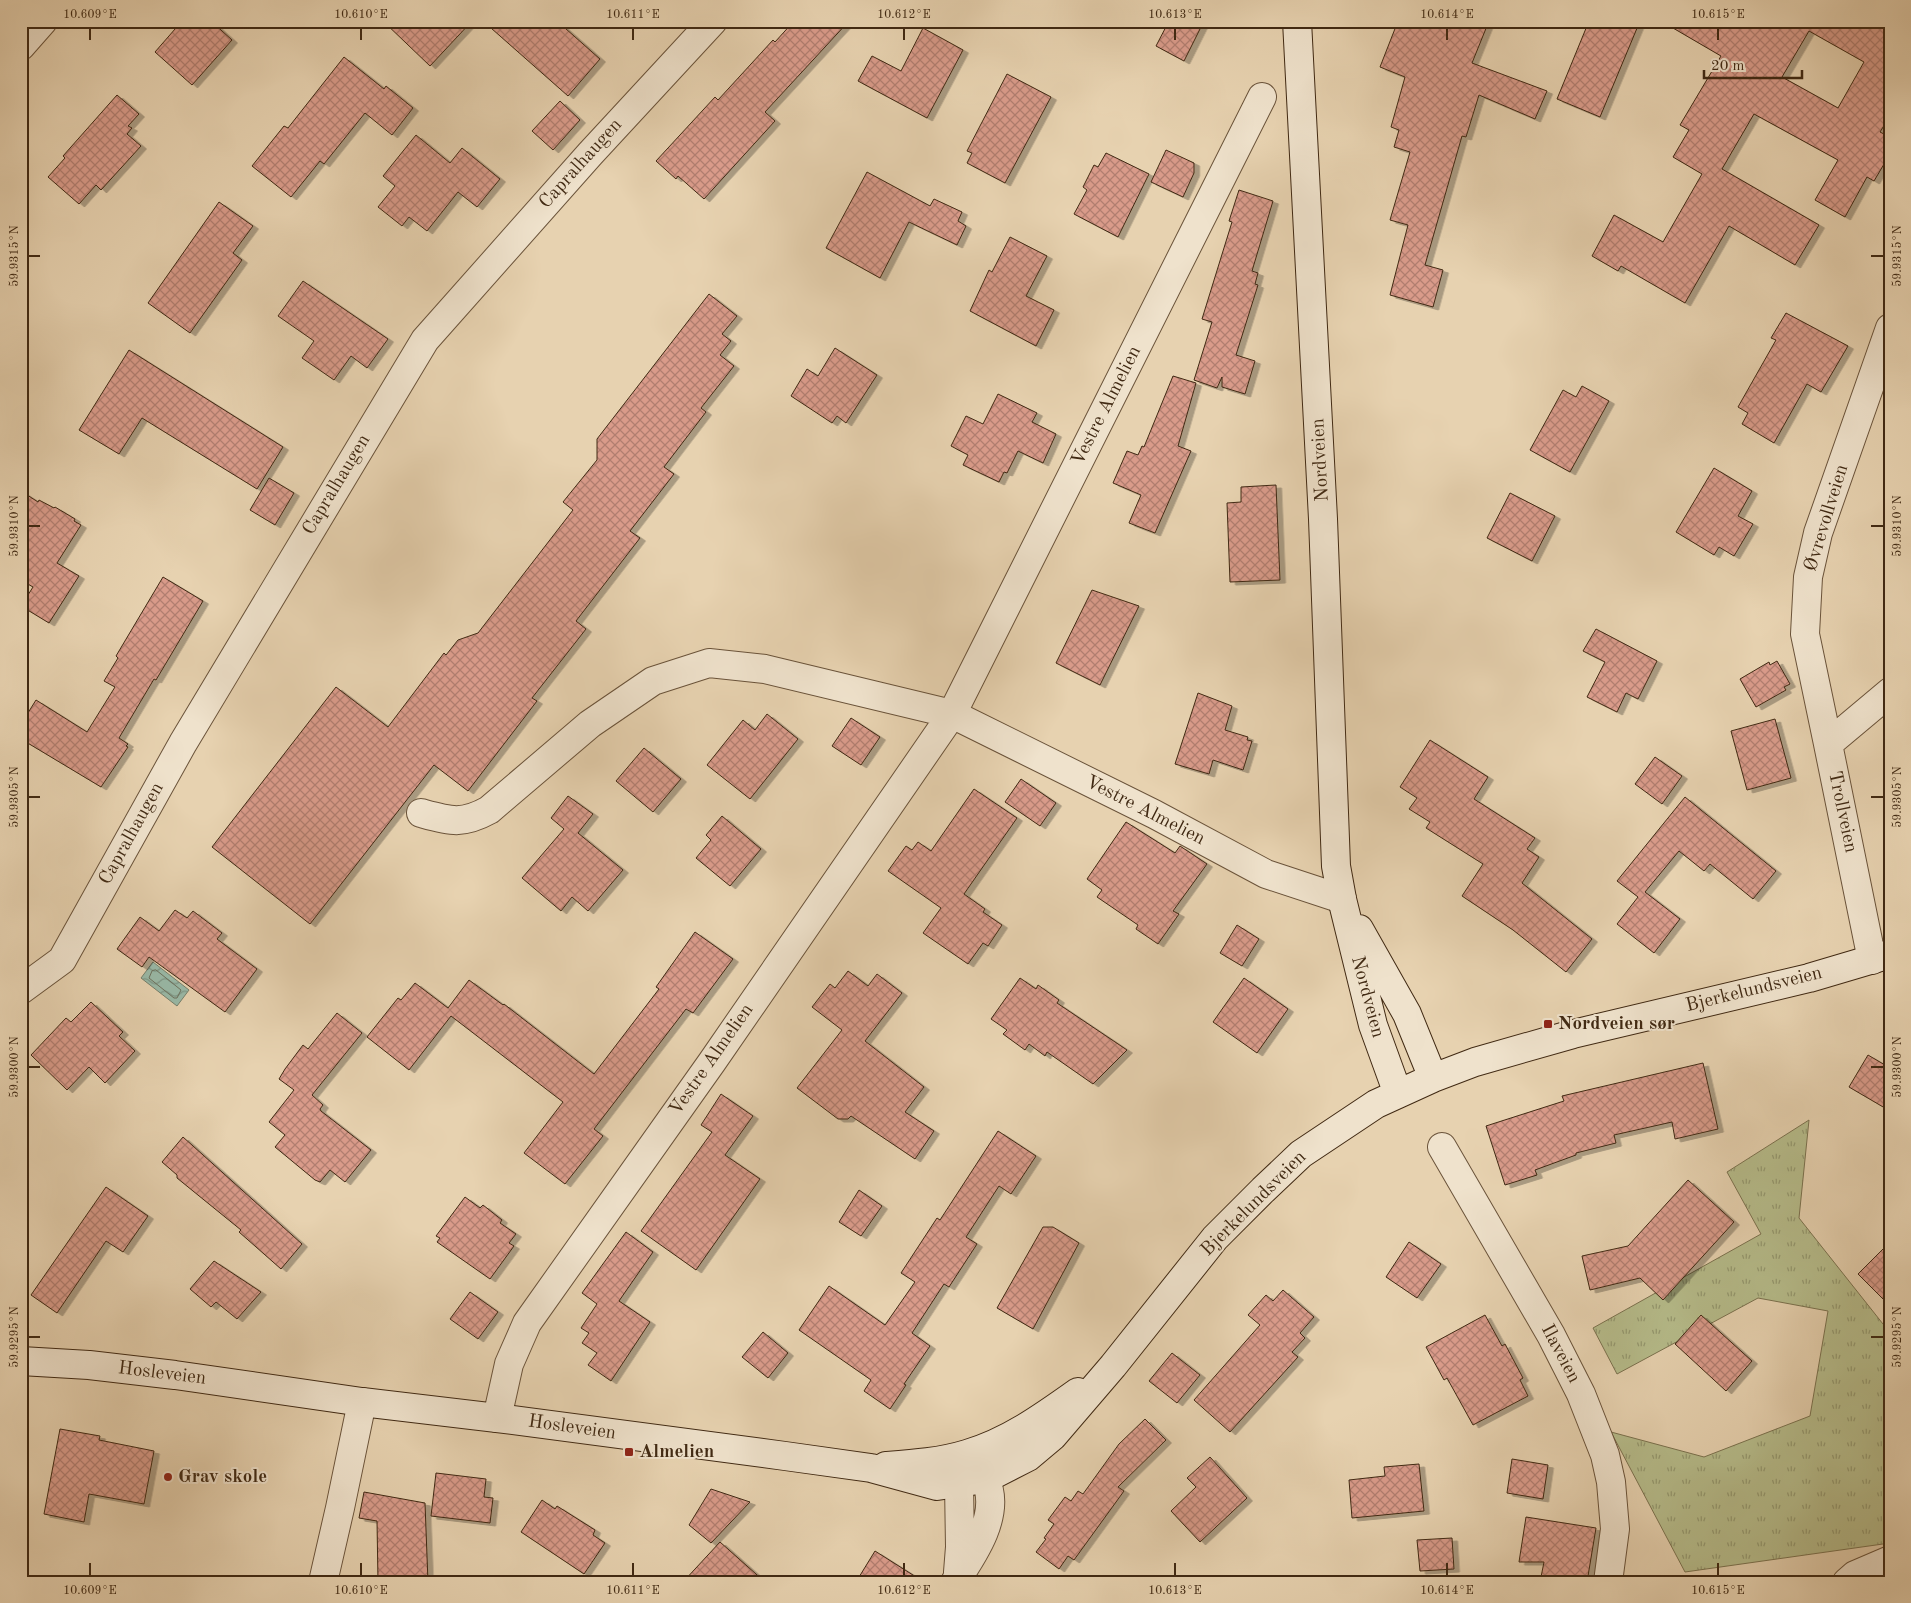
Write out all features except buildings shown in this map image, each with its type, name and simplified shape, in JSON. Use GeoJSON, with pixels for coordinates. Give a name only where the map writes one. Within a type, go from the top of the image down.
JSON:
{"type":"FeatureCollection","features":[{"type":"Feature","properties":{"kind":"street"},"geometry":{"type":"LineString","coordinates":[[21,46],[43,21]]}},
{"type":"Feature","properties":{"kind":"street","name":"Capralhaugen"},"geometry":{"type":"LineString","coordinates":[[21,990],[62,960],[183,743],[425,340],[590,154],[713,21]]}},
{"type":"Feature","properties":{"kind":"street","name":"Nordveien"},"geometry":{"type":"LineString","coordinates":[[1297,21],[1324,519],[1336,866],[1342,899],[1373,1025],[1398,1094]]}},
{"type":"Feature","properties":{"kind":"street","name":"Vestre Almelien"},"geometry":{"type":"LineString","coordinates":[[497,1418],[509,1364],[527,1323],[712,1062],[952,714],[1262,97]]}},
{"type":"Feature","properties":{"kind":"street","name":"Øvrevollveien"},"geometry":{"type":"LineString","coordinates":[[1828,744],[1805,634],[1808,577],[1818,533],[1890,328]]}},
{"type":"Feature","properties":{"kind":"street","name":"Vestre Almelien"},"geometry":{"type":"LineString","coordinates":[[421,813],[453,822],[475,818],[489,810],[590,724],[653,682],[710,663],[765,668],[952,714],[1154,814],[1266,874],[1342,899]]}},
{"type":"Feature","properties":{"kind":"street"},"geometry":{"type":"LineString","coordinates":[[1828,744],[1890,692]]}},
{"type":"Feature","properties":{"kind":"street","name":"Trollveien"},"geometry":{"type":"LineString","coordinates":[[1828,744],[1881,957]]}},
{"type":"Feature","properties":{"kind":"street","name":"Nordveien"},"geometry":{"type":"LineString","coordinates":[[1342,899],[1407,1014],[1433,1078]]}},
{"type":"Feature","properties":{"kind":"street","name":"Bjerkelundsveien"},"geometry":{"type":"LineString","coordinates":[[972,1481],[1028,1457],[1053,1436],[1114,1366],[1216,1238],[1263,1190],[1309,1149],[1376,1104],[1433,1078],[1475,1062],[1563,1036],[1809,978],[1881,957]]}},
{"type":"Feature","properties":{"kind":"street","name":"Ilaveien"},"geometry":{"type":"LineString","coordinates":[[1442,1147],[1551,1335],[1581,1394],[1601,1446],[1611,1482],[1615,1529],[1608,1582]]}},
{"type":"Feature","properties":{"kind":"street","name":"Hosleveien"},"geometry":{"type":"LineString","coordinates":[[21,1361],[89,1365],[175,1375],[362,1402],[871,1468],[936,1486],[972,1481]]}},
{"type":"Feature","properties":{"kind":"street","name":"Bjerkelundsveien"},"geometry":{"type":"LineString","coordinates":[[966,1454],[996,1443],[1040,1419],[1114,1366]]}},
{"type":"Feature","properties":{"kind":"street"},"geometry":{"type":"LineString","coordinates":[[323,1582],[362,1402]]}},
{"type":"Feature","properties":{"kind":"street"},"geometry":{"type":"LineString","coordinates":[[957,1580],[960,1547],[972,1481],[966,1454]]}},
{"type":"Feature","properties":{"kind":"street","name":"Hosleveien"},"geometry":{"type":"LineString","coordinates":[[871,1468],[934,1462],[966,1454]]}},
{"type":"Feature","properties":{"kind":"street"},"geometry":{"type":"LineString","coordinates":[[1847,1582],[1855,1575],[1890,1560]]}},
{"type":"Feature","properties":{"kind":"green space"},"geometry":{"type":"Polygon","coordinates":[[[1809,1120],[1799,1218],[1883,1324],[1890,1321],[1890,1543],[1685,1572],[1611,1432],[1704,1457],[1810,1416],[1828,1311],[1758,1298],[1617,1374],[1593,1328],[1761,1234],[1727,1172],[1809,1120]]]}},
{"type":"Feature","properties":{"kind":"water"},"geometry":{"type":"Polygon","coordinates":[[[153,962],[189,990],[177,1006],[141,978],[153,962]]]}},
{"type":"Feature","properties":{"kind":"place","name":"Nordveien sør"},"geometry":{"type":"Point","coordinates":[1548,1024]}},
{"type":"Feature","properties":{"kind":"place","name":"Almelien"},"geometry":{"type":"Point","coordinates":[629,1452]}},
{"type":"Feature","properties":{"kind":"place","name":"Grav skole"},"geometry":{"type":"Point","coordinates":[168,1477]}}]}
